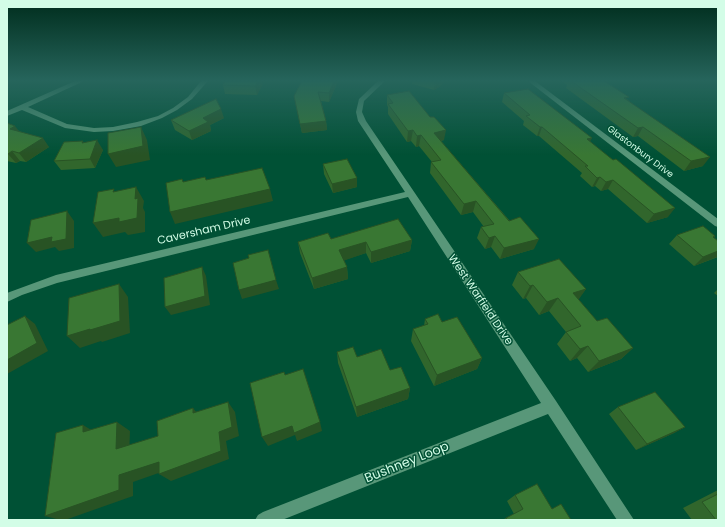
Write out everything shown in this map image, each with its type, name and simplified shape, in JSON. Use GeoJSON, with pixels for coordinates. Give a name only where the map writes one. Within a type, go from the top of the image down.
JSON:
{"type":"FeatureCollection","features":[{"type":"Feature","properties":{"kind":"street"},"geometry":{"type":"LineString","coordinates":[[7,114],[25,106]]}},
{"type":"Feature","properties":{"kind":"street"},"geometry":{"type":"LineString","coordinates":[[22,107],[65,126],[94,130],[113,129],[138,124],[165,114],[178,106]]}},
{"type":"Feature","properties":{"kind":"street","name":"West Warfield Drive"},"geometry":{"type":"LineString","coordinates":[[360,106],[359,112],[365,126],[626,520]]}},
{"type":"Feature","properties":{"kind":"street","name":"Glastonbury Drive"},"geometry":{"type":"LineString","coordinates":[[563,106],[718,224]]}},
{"type":"Feature","properties":{"kind":"street","name":"Caversham Drive"},"geometry":{"type":"LineString","coordinates":[[7,298],[18,292],[56,279],[410,194]]}},
{"type":"Feature","properties":{"kind":"street","name":"Bushney Loop"},"geometry":{"type":"LineString","coordinates":[[263,520],[551,406]]}},
{"type":"Feature","properties":{"kind":"building"},"geometry":{"type":"Polygon","coordinates":[[[202,106],[219,106],[221,109],[203,118],[208,122],[189,131],[171,120],[202,106]]]}},
{"type":"Feature","properties":{"kind":"building"},"geometry":{"type":"Polygon","coordinates":[[[296,106],[322,106],[326,121],[300,124],[296,106]]]}},
{"type":"Feature","properties":{"kind":"building"},"geometry":{"type":"Polygon","coordinates":[[[389,106],[421,106],[430,117],[434,117],[446,130],[434,133],[509,221],[520,217],[539,239],[504,248],[495,236],[489,238],[481,227],[494,224],[476,201],[464,204],[431,162],[441,160],[421,135],[417,136],[413,130],[408,131],[389,106]]]}},
{"type":"Feature","properties":{"kind":"building"},"geometry":{"type":"Polygon","coordinates":[[[519,106],[550,106],[592,138],[587,139],[613,160],[616,159],[675,208],[654,214],[613,180],[606,182],[600,177],[597,178],[585,166],[588,166],[542,127],[526,116],[530,115],[519,106]]]}},
{"type":"Feature","properties":{"kind":"building"},"geometry":{"type":"Polygon","coordinates":[[[606,106],[635,106],[710,157],[691,161],[643,127],[638,128],[606,106]]]}},
{"type":"Feature","properties":{"kind":"building"},"geometry":{"type":"Polygon","coordinates":[[[7,123],[15,126],[10,129],[43,138],[19,153],[12,151],[7,154],[7,123]]]}},
{"type":"Feature","properties":{"kind":"building"},"geometry":{"type":"Polygon","coordinates":[[[141,127],[143,146],[108,154],[108,133],[141,127]]]}},
{"type":"Feature","properties":{"kind":"building"},"geometry":{"type":"Polygon","coordinates":[[[97,140],[90,159],[54,161],[64,142],[83,141],[82,143],[97,140]]]}},
{"type":"Feature","properties":{"kind":"building"},"geometry":{"type":"Polygon","coordinates":[[[347,159],[357,178],[332,184],[323,164],[347,159]]]}},
{"type":"Feature","properties":{"kind":"building"},"geometry":{"type":"Polygon","coordinates":[[[262,168],[270,189],[170,212],[166,183],[182,179],[183,182],[205,177],[206,180],[262,168]]]}},
{"type":"Feature","properties":{"kind":"building"},"geometry":{"type":"Polygon","coordinates":[[[136,187],[135,199],[138,198],[137,218],[119,222],[119,218],[93,223],[98,192],[114,189],[113,192],[136,187]]]}},
{"type":"Feature","properties":{"kind":"building"},"geometry":{"type":"Polygon","coordinates":[[[67,211],[66,239],[51,242],[52,237],[27,243],[31,220],[67,211]]]}},
{"type":"Feature","properties":{"kind":"building"},"geometry":{"type":"Polygon","coordinates":[[[398,219],[412,240],[371,252],[366,242],[339,250],[347,267],[312,278],[298,242],[328,233],[331,239],[398,219]]]}},
{"type":"Feature","properties":{"kind":"building"},"geometry":{"type":"Polygon","coordinates":[[[703,226],[715,236],[713,237],[718,241],[718,251],[703,257],[677,235],[703,226]]]}},
{"type":"Feature","properties":{"kind":"building"},"geometry":{"type":"Polygon","coordinates":[[[268,250],[276,280],[239,290],[233,263],[249,258],[248,255],[268,250]]]}},
{"type":"Feature","properties":{"kind":"building"},"geometry":{"type":"Polygon","coordinates":[[[559,259],[586,289],[573,293],[597,321],[607,318],[633,348],[599,361],[588,346],[580,349],[566,332],[581,326],[558,298],[547,302],[533,285],[530,286],[518,272],[559,259]]]}},
{"type":"Feature","properties":{"kind":"building"},"geometry":{"type":"Polygon","coordinates":[[[202,267],[205,296],[165,307],[164,278],[202,267]]]}},
{"type":"Feature","properties":{"kind":"building"},"geometry":{"type":"Polygon","coordinates":[[[119,284],[120,321],[67,336],[69,298],[119,284]]]}},
{"type":"Feature","properties":{"kind":"building"},"geometry":{"type":"Polygon","coordinates":[[[438,314],[442,322],[457,317],[482,358],[437,375],[413,329],[428,324],[425,319],[438,314]]]}},
{"type":"Feature","properties":{"kind":"building"},"geometry":{"type":"Polygon","coordinates":[[[25,316],[37,343],[7,360],[7,325],[25,316]]]}},
{"type":"Feature","properties":{"kind":"building"},"geometry":{"type":"Polygon","coordinates":[[[353,347],[357,357],[381,349],[390,370],[401,367],[410,388],[356,407],[337,352],[353,347]]]}},
{"type":"Feature","properties":{"kind":"building"},"geometry":{"type":"Polygon","coordinates":[[[303,369],[320,422],[294,433],[292,426],[262,437],[250,383],[284,372],[285,375],[303,369]]]}},
{"type":"Feature","properties":{"kind":"building"},"geometry":{"type":"Polygon","coordinates":[[[655,392],[685,427],[647,444],[618,407],[655,392]]]}},
{"type":"Feature","properties":{"kind":"building"},"geometry":{"type":"Polygon","coordinates":[[[228,402],[232,427],[219,432],[221,451],[159,474],[159,462],[119,475],[119,490],[45,516],[56,433],[83,425],[83,432],[117,422],[116,449],[158,436],[157,421],[193,408],[193,413],[228,402]]]}},
{"type":"Feature","properties":{"kind":"building"},"geometry":{"type":"Polygon","coordinates":[[[537,484],[552,509],[561,504],[571,520],[507,520],[506,518],[523,509],[515,495],[537,484]]]}},
{"type":"Feature","properties":{"kind":"building"},"geometry":{"type":"Polygon","coordinates":[[[718,494],[718,520],[716,520],[702,502],[718,494]]]}}]}
